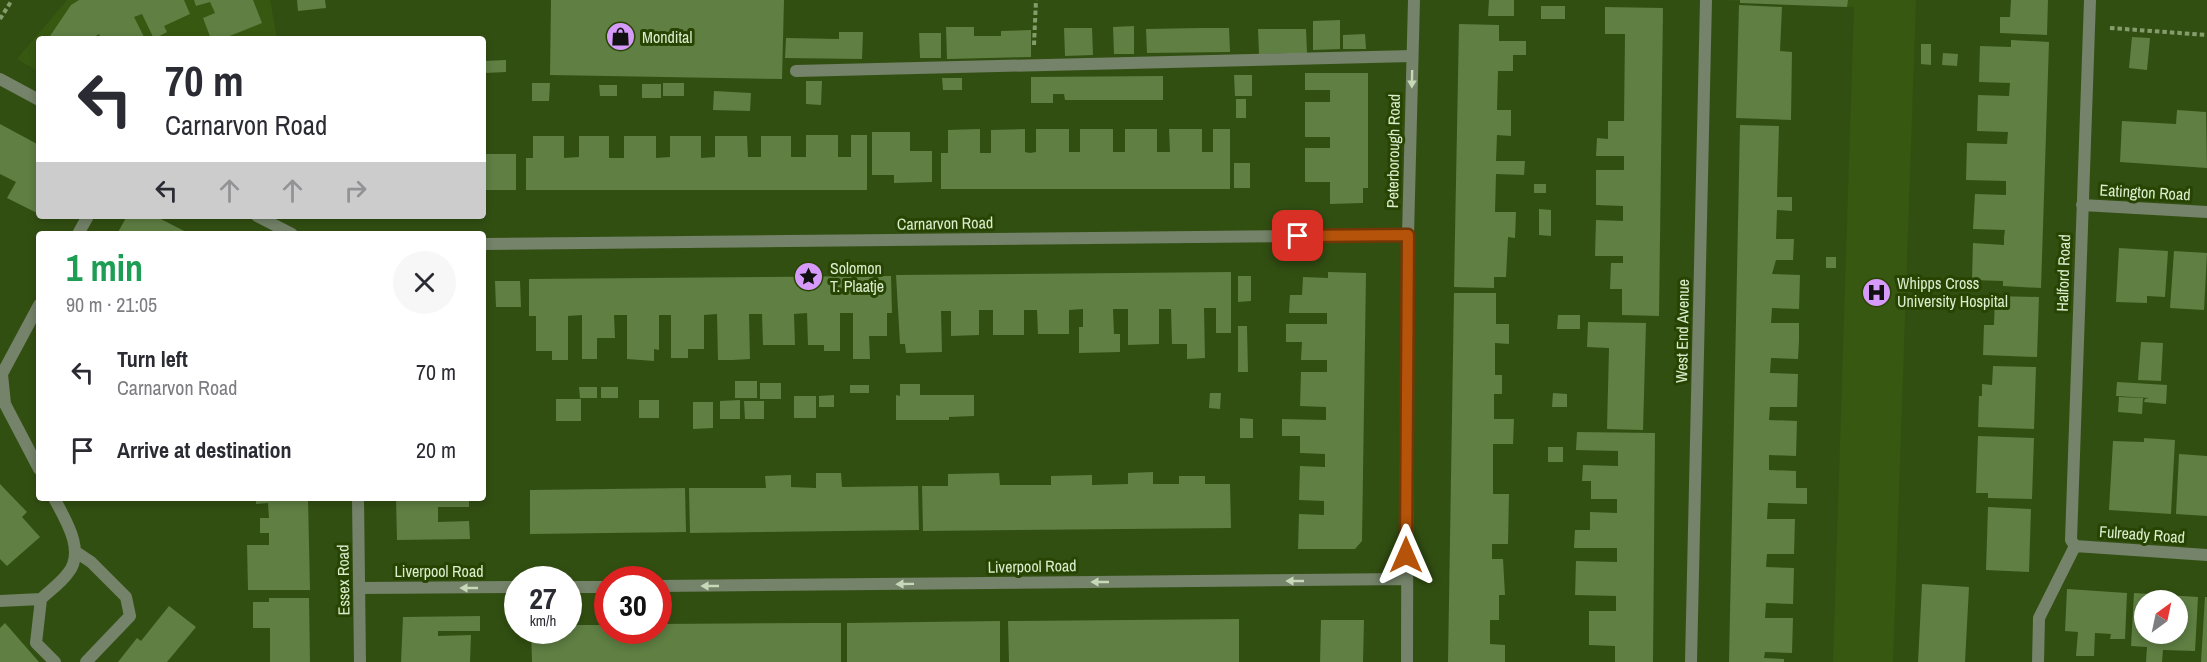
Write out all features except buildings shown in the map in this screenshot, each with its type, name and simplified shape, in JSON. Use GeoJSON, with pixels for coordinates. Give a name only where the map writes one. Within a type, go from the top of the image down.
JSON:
{"type":"FeatureCollection","features":[{"type":"Feature","properties":{"kind":"street","name":"Peterborough Road"},"geometry":{"type":"LineString","coordinates":[[1407,662],[1408,235],[1414,0]]}},
{"type":"Feature","properties":{"kind":"street","name":"West End Avenue"},"geometry":{"type":"LineString","coordinates":[[1691,662],[1706,0]]}},
{"type":"Feature","properties":{"kind":"street","name":"Halford Road"},"geometry":{"type":"LineString","coordinates":[[2075,546],[2071,540],[2090,0]]}},
{"type":"Feature","properties":{"kind":"street"},"geometry":{"type":"LineString","coordinates":[[796,71],[1412,56]]}},
{"type":"Feature","properties":{"kind":"street"},"geometry":{"type":"LineString","coordinates":[[0,79],[36,98]]}},
{"type":"Feature","properties":{"kind":"street","name":"Eatington Road"},"geometry":{"type":"LineString","coordinates":[[2082,205],[2207,212]]}},
{"type":"Feature","properties":{"kind":"street"},"geometry":{"type":"LineString","coordinates":[[263,219],[286,231]]}},
{"type":"Feature","properties":{"kind":"street","name":"Carnarvon Road"},"geometry":{"type":"LineString","coordinates":[[486,244],[1408,235]]}},
{"type":"Feature","properties":{"kind":"street"},"geometry":{"type":"LineString","coordinates":[[36,310],[1,374],[5,404],[36,463]]}},
{"type":"Feature","properties":{"kind":"street"},"geometry":{"type":"LineString","coordinates":[[0,601],[40,599],[70,572],[76,552],[67,523],[56,501]]}},
{"type":"Feature","properties":{"kind":"street","name":"Essex Road"},"geometry":{"type":"LineString","coordinates":[[358,501],[360,662]]}},
{"type":"Feature","properties":{"kind":"street"},"geometry":{"type":"LineString","coordinates":[[2038,662],[2038,618],[2075,546]]}},
{"type":"Feature","properties":{"kind":"street","name":"Fulready Road"},"geometry":{"type":"LineString","coordinates":[[2075,546],[2207,555]]}},
{"type":"Feature","properties":{"kind":"street"},"geometry":{"type":"LineString","coordinates":[[76,552],[91,562],[126,597],[130,616],[86,662]]}},
{"type":"Feature","properties":{"kind":"street","name":"Liverpool Road"},"geometry":{"type":"LineString","coordinates":[[672,586],[1406,579]]}},
{"type":"Feature","properties":{"kind":"street","name":"Liverpool Road"},"geometry":{"type":"LineString","coordinates":[[360,588],[504,587]]}},
{"type":"Feature","properties":{"kind":"street"},"geometry":{"type":"LineString","coordinates":[[40,599],[36,643],[55,662]]}},
{"type":"Feature","properties":{"kind":"path"},"geometry":{"type":"LineString","coordinates":[[0,19],[12,0]]}},
{"type":"Feature","properties":{"kind":"path"},"geometry":{"type":"LineString","coordinates":[[1034,64],[1036,0]]}},
{"type":"Feature","properties":{"kind":"path"},"geometry":{"type":"LineString","coordinates":[[2089,26],[2207,35]]}},
{"type":"Feature","properties":{"kind":"shaded area"},"geometry":{"type":"Polygon","coordinates":[[[67,0],[270,0],[276,36],[36,36],[67,0]]]}},
{"type":"Feature","properties":{"kind":"shaded area","name":"Whipps Cross University Hospital"},"geometry":{"type":"Polygon","coordinates":[[[1722,0],[1916,0],[1893,662],[1833,662],[1854,7],[1722,0]]]}},
{"type":"Feature","properties":{"kind":"shaded area"},"geometry":{"type":"Polygon","coordinates":[[[36,37],[36,70],[17,59],[36,37]]]}},
{"type":"Feature","properties":{"kind":"place","name":"Mondital"},"geometry":{"type":"Point","coordinates":[621,37]}},
{"type":"Feature","properties":{"kind":"place","name":"Solomon T. Plaatje"},"geometry":{"type":"Point","coordinates":[809,277]}},
{"type":"Feature","properties":{"kind":"place","name":"Whipps Cross University Hospital"},"geometry":{"type":"Point","coordinates":[1876,292]}},
{"type":"Feature","properties":{"kind":"route"},"geometry":{"type":"LineString","coordinates":[[1298,236],[1408,235],[1406,555]]}}]}
